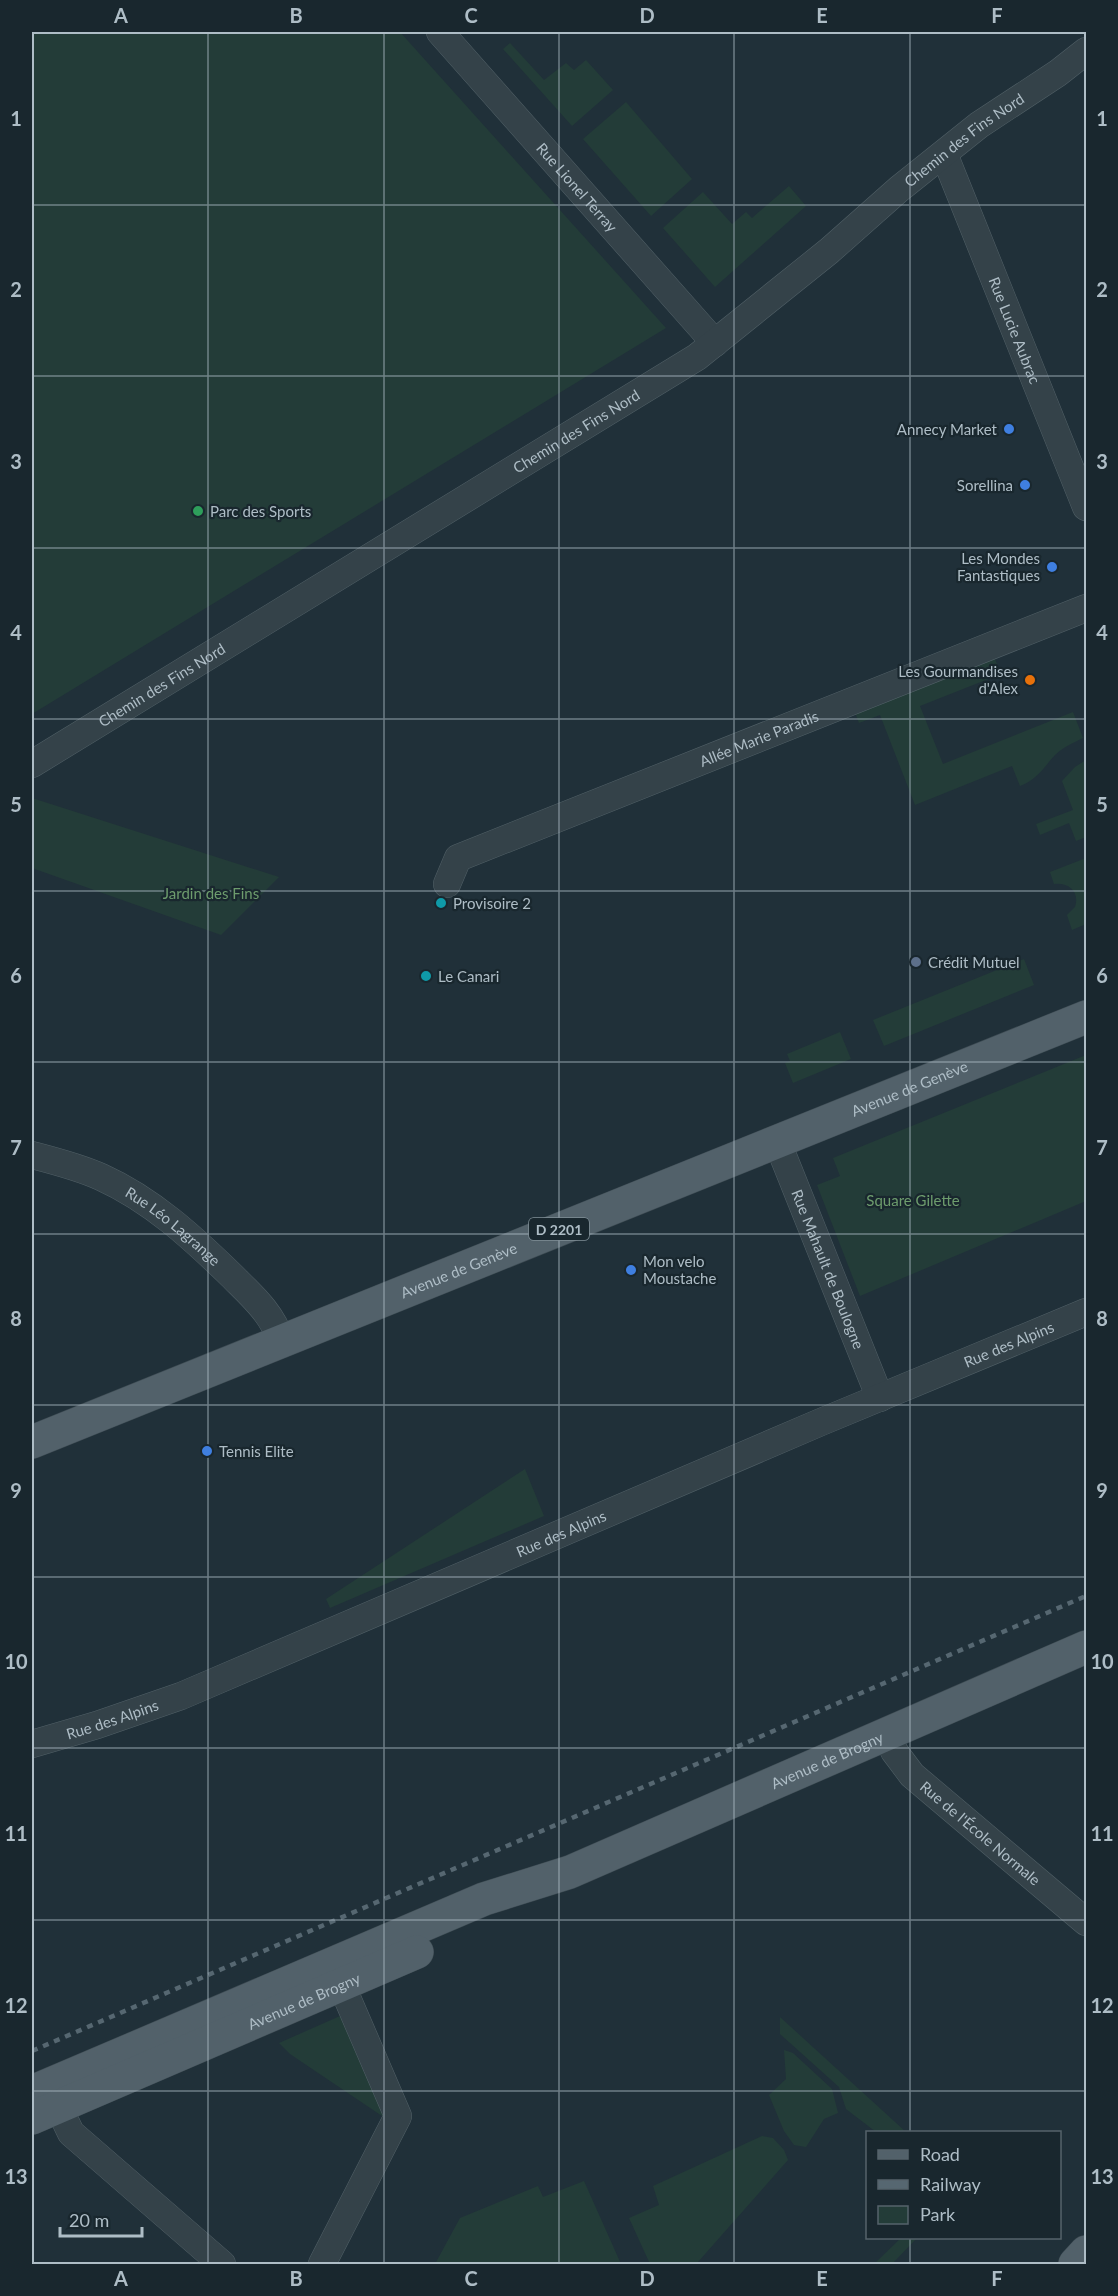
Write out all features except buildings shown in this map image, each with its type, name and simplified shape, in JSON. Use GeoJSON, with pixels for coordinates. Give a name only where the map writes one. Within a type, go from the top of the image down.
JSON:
{"type":"FeatureCollection","features":[{"type":"Feature","properties":{"kind":"main road","name":"Avenue de Genève"},"geometry":{"type":"LineString","coordinates":[[32,1442],[1086,1017]]}},
{"type":"Feature","properties":{"kind":"main road","name":"Avenue de Brogny"},"geometry":{"type":"LineString","coordinates":[[40,2106],[484,1899],[570,1872],[1086,1647]]}},
{"type":"Feature","properties":{"kind":"main road","name":"Avenue de Brogny"},"geometry":{"type":"LineString","coordinates":[[40,2106],[342,1986],[491,1920],[570,1872]]}},
{"type":"Feature","properties":{"kind":"main road"},"geometry":{"type":"LineString","coordinates":[[1075,2265],[1086,2252]]}},
{"type":"Feature","properties":{"kind":"street","name":"Rue Lionel Terray"},"geometry":{"type":"LineString","coordinates":[[440,32],[691,314],[715,344]]}},
{"type":"Feature","properties":{"kind":"street","name":"Chemin des Fins Nord"},"geometry":{"type":"LineString","coordinates":[[32,764],[676,371],[715,344],[979,125],[1058,74],[1086,51]]}},
{"type":"Feature","properties":{"kind":"street","name":"Rue Lucie Aubrac"},"geometry":{"type":"LineString","coordinates":[[944,154],[1086,507]]}},
{"type":"Feature","properties":{"kind":"street","name":"Allée Marie Paradis"},"geometry":{"type":"LineString","coordinates":[[447,884],[458,858],[1086,608]]}},
{"type":"Feature","properties":{"kind":"street","name":"Rue Mahault de Boulogne"},"geometry":{"type":"LineString","coordinates":[[777,1141],[880,1398]]}},
{"type":"Feature","properties":{"kind":"street","name":"Rue Léo Lagrange"},"geometry":{"type":"LineString","coordinates":[[32,1155],[103,1178],[159,1211],[196,1241],[266,1310],[276,1325],[282,1341]]}},
{"type":"Feature","properties":{"kind":"street","name":"Rue des Alpins"},"geometry":{"type":"LineString","coordinates":[[32,1744],[97,1725],[181,1695],[1086,1312]]}},
{"type":"Feature","properties":{"kind":"street","name":"Rue de l'École Normale"},"geometry":{"type":"LineString","coordinates":[[887,1734],[894,1751],[912,1775],[1086,1922]]}},
{"type":"Feature","properties":{"kind":"street"},"geometry":{"type":"LineString","coordinates":[[322,2265],[398,2116],[342,1986]]}},
{"type":"Feature","properties":{"kind":"street"},"geometry":{"type":"LineString","coordinates":[[40,2106],[222,2265]]}},
{"type":"Feature","properties":{"kind":"green space","name":"Parc des Sports"},"geometry":{"type":"Polygon","coordinates":[[[32,32],[400,32],[666,328],[32,714],[32,32]]]}},
{"type":"Feature","properties":{"kind":"green space"},"geometry":{"type":"Polygon","coordinates":[[[510,43],[544,80],[566,63],[574,70],[586,60],[613,90],[572,126],[503,49],[510,43]]]}},
{"type":"Feature","properties":{"kind":"green space"},"geometry":{"type":"Polygon","coordinates":[[[626,102],[692,179],[651,216],[583,139],[626,102]]]}},
{"type":"Feature","properties":{"kind":"green space"},"geometry":{"type":"Polygon","coordinates":[[[789,186],[806,206],[715,287],[663,228],[703,192],[732,224],[746,212],[752,218],[789,186]]]}},
{"type":"Feature","properties":{"kind":"green space"},"geometry":{"type":"Polygon","coordinates":[[[993,654],[1001,674],[920,706],[943,764],[1073,712],[1083,738],[1061,750],[1036,777],[1020,786],[1012,766],[915,805],[880,715],[859,723],[853,707],[993,654]]]}},
{"type":"Feature","properties":{"kind":"green space"},"geometry":{"type":"Polygon","coordinates":[[[1086,760],[1086,837],[1076,841],[1069,823],[1040,835],[1036,824],[1073,810],[1062,781],[1075,767],[1086,760]]]}},
{"type":"Feature","properties":{"kind":"green space","name":"Jardin des Fins"},"geometry":{"type":"Polygon","coordinates":[[[32,798],[279,877],[221,935],[32,868],[32,798]]]}},
{"type":"Feature","properties":{"kind":"green space"},"geometry":{"type":"Polygon","coordinates":[[[1086,858],[1086,924],[1072,930],[1067,915],[1075,907],[1075,893],[1069,886],[1054,884],[1050,872],[1086,858]]]}},
{"type":"Feature","properties":{"kind":"green space"},"geometry":{"type":"Polygon","coordinates":[[[1024,959],[1034,985],[884,1046],[873,1020],[1024,959]]]}},
{"type":"Feature","properties":{"kind":"green space"},"geometry":{"type":"Polygon","coordinates":[[[840,1032],[851,1059],[793,1083],[785,1063],[790,1061],[787,1054],[840,1032]]]}},
{"type":"Feature","properties":{"kind":"green space","name":"Square Gilette"},"geometry":{"type":"Polygon","coordinates":[[[1086,1055],[1086,1201],[860,1296],[817,1185],[840,1176],[833,1158],[1086,1055]]]}},
{"type":"Feature","properties":{"kind":"green space"},"geometry":{"type":"Polygon","coordinates":[[[525,1469],[544,1516],[330,1608],[326,1599],[525,1469]]]}},
{"type":"Feature","properties":{"kind":"green space"},"geometry":{"type":"Polygon","coordinates":[[[340,2016],[346,2018],[388,2120],[290,2054],[279,2043],[340,2016]]]}},
{"type":"Feature","properties":{"kind":"green space"},"geometry":{"type":"Polygon","coordinates":[[[780,2017],[905,2131],[875,2131],[846,2109],[839,2087],[780,2034],[780,2017]]]}},
{"type":"Feature","properties":{"kind":"green space"},"geometry":{"type":"Polygon","coordinates":[[[784,2050],[793,2053],[832,2089],[838,2113],[824,2119],[806,2147],[794,2145],[784,2131],[769,2095],[786,2079],[784,2050]]]}},
{"type":"Feature","properties":{"kind":"green space"},"geometry":{"type":"Polygon","coordinates":[[[762,2136],[773,2138],[784,2150],[788,2160],[698,2262],[700,2264],[650,2264],[629,2218],[659,2205],[653,2186],[762,2136]]]}},
{"type":"Feature","properties":{"kind":"green space"},"geometry":{"type":"Polygon","coordinates":[[[584,2181],[621,2264],[435,2264],[460,2218],[538,2186],[543,2197],[584,2181]]]}},
{"type":"Feature","properties":{"kind":"green space"},"geometry":{"type":"Polygon","coordinates":[[[900,2239],[916,2239],[892,2264],[874,2264],[900,2239]]]}},
{"type":"Feature","properties":{"kind":"railway"},"geometry":{"type":"LineString","coordinates":[[32,2051],[1086,1596]]}},
{"type":"Feature","properties":{"kind":"place","name":"Annecy Market"},"geometry":{"type":"Point","coordinates":[1009,429]}},
{"type":"Feature","properties":{"kind":"place","name":"Sorellina"},"geometry":{"type":"Point","coordinates":[1025,485]}},
{"type":"Feature","properties":{"kind":"place","name":"Parc des Sports"},"geometry":{"type":"Point","coordinates":[198,511]}},
{"type":"Feature","properties":{"kind":"place","name":"Les Mondes Fantastiques"},"geometry":{"type":"Point","coordinates":[1052,567]}},
{"type":"Feature","properties":{"kind":"place","name":"Les Gourmandises d'Alex"},"geometry":{"type":"Point","coordinates":[1030,680]}},
{"type":"Feature","properties":{"kind":"place","name":"Provisoire 2"},"geometry":{"type":"Point","coordinates":[441,903]}},
{"type":"Feature","properties":{"kind":"place","name":"Crédit Mutuel"},"geometry":{"type":"Point","coordinates":[916,962]}},
{"type":"Feature","properties":{"kind":"place","name":"Le Canari"},"geometry":{"type":"Point","coordinates":[426,976]}},
{"type":"Feature","properties":{"kind":"place","name":"Mon velo Moustache"},"geometry":{"type":"Point","coordinates":[631,1270]}},
{"type":"Feature","properties":{"kind":"place","name":"Tennis Elite"},"geometry":{"type":"Point","coordinates":[207,1451]}}]}
